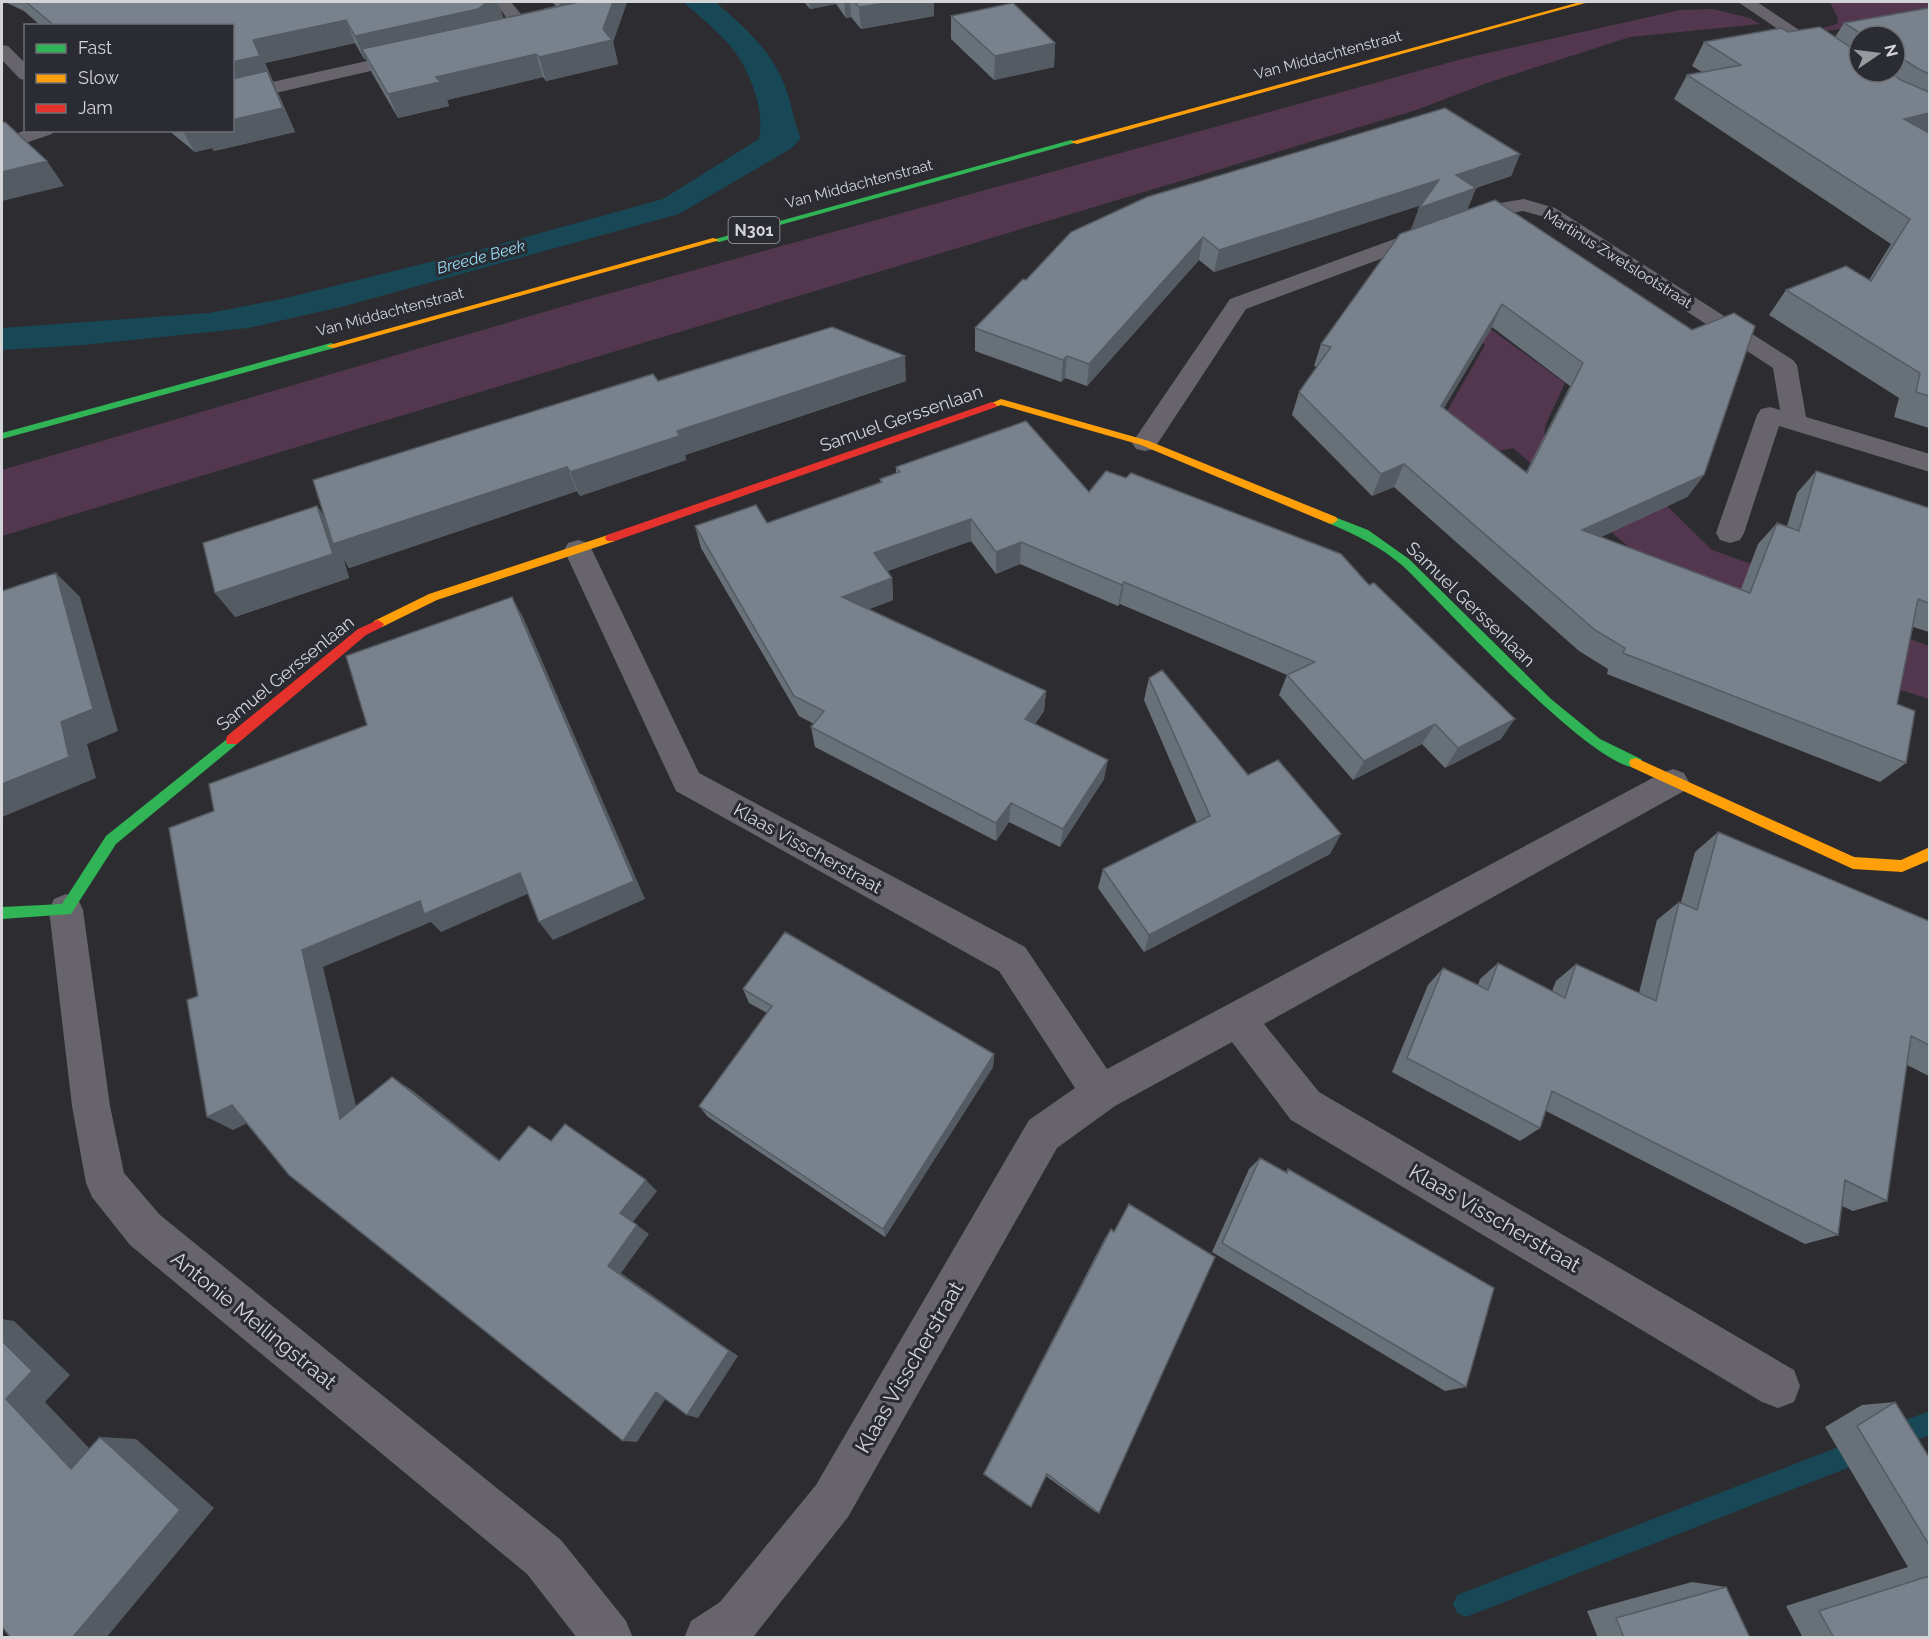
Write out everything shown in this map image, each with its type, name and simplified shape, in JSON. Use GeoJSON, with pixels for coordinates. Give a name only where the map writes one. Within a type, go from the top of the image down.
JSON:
{"type":"FeatureCollection","features":[{"type":"Feature","properties":{"kind":"main road","name":"Van Middachtenstraat"},"geometry":{"type":"LineString","coordinates":[[2,436],[1586,2]]}},
{"type":"Feature","properties":{"kind":"main road","name":"Samuel Gerssenlaan"},"geometry":{"type":"LineString","coordinates":[[66,910],[111,840],[362,632],[433,597],[578,550],[1001,402],[1145,443],[1364,533],[1405,562],[1547,702],[1595,744],[1673,782],[1853,863],[1902,866],[1929,853]]}},
{"type":"Feature","properties":{"kind":"main road"},"geometry":{"type":"LineString","coordinates":[[2,913],[66,910]]}},
{"type":"Feature","properties":{"kind":"street"},"geometry":{"type":"LineString","coordinates":[[493,38],[515,18],[503,2]]}},
{"type":"Feature","properties":{"kind":"street"},"geometry":{"type":"LineString","coordinates":[[1746,2],[1844,66]]}},
{"type":"Feature","properties":{"kind":"street"},"geometry":{"type":"LineString","coordinates":[[459,46],[525,31]]}},
{"type":"Feature","properties":{"kind":"street"},"geometry":{"type":"LineString","coordinates":[[2,50],[24,73]]}},
{"type":"Feature","properties":{"kind":"street"},"geometry":{"type":"LineString","coordinates":[[234,97],[424,54]]}},
{"type":"Feature","properties":{"kind":"street"},"geometry":{"type":"LineString","coordinates":[[2,145],[39,132]]}},
{"type":"Feature","properties":{"kind":"street","name":"Martinus Zwetslootstraat"},"geometry":{"type":"LineString","coordinates":[[1145,443],[1238,304],[1495,209],[1524,205],[1548,212],[1785,365],[1794,422]]}},
{"type":"Feature","properties":{"kind":"street"},"geometry":{"type":"LineString","coordinates":[[1731,533],[1770,415],[1929,463]]}},
{"type":"Feature","properties":{"kind":"street","name":"Klaas Visscherstraat"},"geometry":{"type":"LineString","coordinates":[[578,550],[687,782],[1012,959],[1101,1093]]}},
{"type":"Feature","properties":{"kind":"street","name":"Klaas Visscherstraat"},"geometry":{"type":"LineString","coordinates":[[708,1638],[737,1619],[832,1501],[1043,1134],[1101,1093],[1673,782]]}},
{"type":"Feature","properties":{"kind":"street","name":"Antonie Meilingstraat"},"geometry":{"type":"LineString","coordinates":[[66,910],[91,1106],[106,1183],[145,1230],[544,1557],[609,1638]]}},
{"type":"Feature","properties":{"kind":"street","name":"Klaas Visscherstraat"},"geometry":{"type":"LineString","coordinates":[[1238,1020],[1305,1106],[1778,1386]]}},
{"type":"Feature","properties":{"kind":"shaded area"},"geometry":{"type":"Polygon","coordinates":[[[1830,2],[1929,3],[1929,17],[1877,24],[1847,24],[1847,28],[1825,31],[1823,28],[1837,24],[1838,18],[1830,2]]]}},
{"type":"Feature","properties":{"kind":"shaded area"},"geometry":{"type":"Polygon","coordinates":[[[1713,9],[1750,18],[1760,24],[1630,37],[1490,82],[1416,110],[2,536],[2,470],[582,301],[1462,59],[1680,10],[1713,9]]]}},
{"type":"Feature","properties":{"kind":"shaded area"},"geometry":{"type":"Polygon","coordinates":[[[1426,282],[1565,383],[1545,426],[1543,457],[1664,503],[1712,550],[1763,568],[1759,583],[1929,646],[1929,699],[1888,686],[1637,554],[1513,448],[1494,452],[1435,432],[1485,345],[1409,289],[1426,282]]]}},
{"type":"Feature","properties":{"kind":"water","name":"Breede Beek"},"geometry":{"type":"Polygon","coordinates":[[[683,2],[715,2],[756,41],[774,63],[788,95],[801,138],[792,148],[679,214],[341,307],[248,328],[84,345],[2,350],[2,328],[209,313],[282,299],[490,247],[663,199],[759,139],[758,103],[750,78],[738,56],[708,23],[683,2]]]}},
{"type":"Feature","properties":{"kind":"building"},"geometry":{"type":"Polygon","coordinates":[[[26,2],[487,2],[478,9],[355,36],[346,20],[253,40],[260,56],[234,62],[234,24],[53,24],[26,2]]]}},
{"type":"Feature","properties":{"kind":"building"},"geometry":{"type":"Polygon","coordinates":[[[579,2],[613,2],[603,29],[612,40],[539,57],[536,54],[436,77],[440,82],[388,94],[362,49],[579,2]]]}},
{"type":"Feature","properties":{"kind":"building"},"geometry":{"type":"Polygon","coordinates":[[[855,2],[893,2],[859,7],[855,2]]]}},
{"type":"Feature","properties":{"kind":"building"},"geometry":{"type":"Polygon","coordinates":[[[1013,3],[1055,43],[995,56],[951,16],[1013,3]]]}},
{"type":"Feature","properties":{"kind":"building"},"geometry":{"type":"Polygon","coordinates":[[[1929,8],[1929,74],[1907,62],[1907,24],[1847,25],[1844,23],[1929,8]]]}},
{"type":"Feature","properties":{"kind":"building"},"geometry":{"type":"Polygon","coordinates":[[[1820,27],[1847,45],[1847,84],[1907,83],[1929,92],[1929,113],[1904,119],[1929,133],[1929,396],[1916,392],[1920,373],[1786,290],[1846,266],[1871,281],[1910,219],[1687,75],[1741,65],[1704,42],[1781,28],[1788,32],[1820,27]]]}},
{"type":"Feature","properties":{"kind":"building"},"geometry":{"type":"Polygon","coordinates":[[[267,71],[283,108],[234,120],[234,79],[267,71]]]}},
{"type":"Feature","properties":{"kind":"building"},"geometry":{"type":"Polygon","coordinates":[[[1445,108],[1520,154],[1456,175],[1476,188],[1419,208],[1439,180],[1219,250],[1203,237],[1089,364],[1067,356],[1063,360],[975,328],[1023,279],[1026,280],[1071,232],[1147,197],[1445,108]]]}},
{"type":"Feature","properties":{"kind":"building"},"geometry":{"type":"Polygon","coordinates":[[[5,122],[47,161],[2,172],[2,123],[5,122]]]}},
{"type":"Feature","properties":{"kind":"building"},"geometry":{"type":"Polygon","coordinates":[[[1495,200],[1692,330],[1734,313],[1755,326],[1704,475],[1582,530],[1750,593],[1777,523],[1799,531],[1816,471],[1929,508],[1929,603],[1918,599],[1897,704],[1915,711],[1906,763],[1623,653],[1625,648],[1595,630],[1404,464],[1381,474],[1299,392],[1331,347],[1321,344],[1400,234],[1495,200]],[[1502,304],[1441,406],[1527,473],[1583,363],[1502,304]]]}},
{"type":"Feature","properties":{"kind":"building"},"geometry":{"type":"Polygon","coordinates":[[[832,327],[905,356],[677,431],[679,436],[570,472],[567,467],[333,544],[313,480],[653,374],[658,381],[832,327]]]}},
{"type":"Feature","properties":{"kind":"building"},"geometry":{"type":"Polygon","coordinates":[[[1026,421],[1089,492],[1106,471],[1126,478],[1131,473],[1341,554],[1369,585],[1374,583],[1515,719],[1458,748],[1435,724],[1364,761],[1287,675],[1315,662],[1124,582],[1122,585],[1021,542],[996,552],[971,519],[874,553],[892,578],[842,597],[1046,691],[1025,719],[1108,760],[1063,829],[1011,803],[996,823],[811,727],[824,711],[794,696],[695,526],[756,505],[767,523],[882,482],[880,479],[900,472],[896,467],[1026,421]]]}},
{"type":"Feature","properties":{"kind":"building"},"geometry":{"type":"Polygon","coordinates":[[[317,506],[333,554],[215,593],[203,543],[317,506]]]}},
{"type":"Feature","properties":{"kind":"building"},"geometry":{"type":"Polygon","coordinates":[[[56,573],[93,709],[61,722],[69,757],[2,784],[2,591],[56,573]]]}},
{"type":"Feature","properties":{"kind":"building"},"geometry":{"type":"Polygon","coordinates":[[[512,597],[634,881],[539,922],[520,873],[424,914],[420,901],[302,950],[340,1119],[392,1077],[499,1161],[529,1126],[551,1141],[565,1124],[646,1180],[620,1213],[637,1225],[608,1266],[729,1351],[687,1415],[656,1392],[623,1441],[289,1175],[232,1105],[207,1117],[187,1000],[198,996],[169,828],[214,811],[209,784],[367,725],[346,656],[512,597]]]}},
{"type":"Feature","properties":{"kind":"building"},"geometry":{"type":"Polygon","coordinates":[[[1162,670],[1248,775],[1278,760],[1341,834],[1149,935],[1103,869],[1210,816],[1149,678],[1162,670]]]}},
{"type":"Feature","properties":{"kind":"building"},"geometry":{"type":"Polygon","coordinates":[[[1718,832],[1929,921],[1929,1045],[1911,1036],[1887,1201],[1845,1180],[1838,1235],[1552,1091],[1540,1128],[1407,1058],[1443,968],[1488,990],[1498,963],[1565,998],[1576,964],[1656,1001],[1679,902],[1697,910],[1718,832]]]}},
{"type":"Feature","properties":{"kind":"building"},"geometry":{"type":"Polygon","coordinates":[[[785,932],[994,1054],[883,1229],[699,1106],[772,1006],[743,989],[785,932]]]}},
{"type":"Feature","properties":{"kind":"building"},"geometry":{"type":"Polygon","coordinates":[[[1260,1158],[1287,1173],[1288,1169],[1494,1288],[1466,1387],[1222,1243],[1260,1158]]]}},
{"type":"Feature","properties":{"kind":"building"},"geometry":{"type":"Polygon","coordinates":[[[1129,1204],[1215,1257],[1099,1513],[1047,1474],[1031,1507],[984,1474],[1111,1229],[1114,1232],[1129,1204]]]}},
{"type":"Feature","properties":{"kind":"building"},"geometry":{"type":"Polygon","coordinates":[[[2,1341],[32,1371],[6,1399],[71,1469],[100,1437],[180,1510],[72,1638],[11,1638],[2,1627],[2,1341]]]}},
{"type":"Feature","properties":{"kind":"building"},"geometry":{"type":"Polygon","coordinates":[[[1895,1402],[1929,1457],[1929,1545],[1857,1426],[1895,1402]]]}},
{"type":"Feature","properties":{"kind":"building"},"geometry":{"type":"Polygon","coordinates":[[[1929,1576],[1929,1638],[1834,1638],[1819,1611],[1929,1576]]]}},
{"type":"Feature","properties":{"kind":"building"},"geometry":{"type":"Polygon","coordinates":[[[1726,1587],[1750,1638],[1624,1638],[1616,1618],[1726,1587]]]}},
{"type":"Feature","properties":{"kind":"waterway"},"geometry":{"type":"LineString","coordinates":[[1890,1438],[1930,1423]]}},
{"type":"Feature","properties":{"kind":"waterway"},"geometry":{"type":"LineString","coordinates":[[1466,1604],[1864,1449]]}},
{"type":"Feature","properties":{"kind":"traffic: fast"},"geometry":{"type":"LineString","coordinates":[[716,240],[1074,142]]}},
{"type":"Feature","properties":{"kind":"traffic: fast"},"geometry":{"type":"LineString","coordinates":[[2,436],[331,346]]}},
{"type":"Feature","properties":{"kind":"traffic: fast"},"geometry":{"type":"LineString","coordinates":[[1332,520],[1364,533],[1405,562],[1547,702],[1595,743],[1636,763]]}},
{"type":"Feature","properties":{"kind":"traffic: fast"},"geometry":{"type":"LineString","coordinates":[[2,913],[66,910],[111,840],[232,740]]}},
{"type":"Feature","properties":{"kind":"traffic: slow"},"geometry":{"type":"LineString","coordinates":[[1074,142],[1586,2]]}},
{"type":"Feature","properties":{"kind":"traffic: slow"},"geometry":{"type":"LineString","coordinates":[[331,346],[716,240]]}},
{"type":"Feature","properties":{"kind":"traffic: slow"},"geometry":{"type":"LineString","coordinates":[[992,405],[1001,402],[1145,443],[1332,520]]}},
{"type":"Feature","properties":{"kind":"traffic: slow"},"geometry":{"type":"LineString","coordinates":[[378,624],[433,597],[611,538]]}},
{"type":"Feature","properties":{"kind":"traffic: slow"},"geometry":{"type":"LineString","coordinates":[[1636,763],[1853,863],[1902,866],[1930,853]]}},
{"type":"Feature","properties":{"kind":"traffic: jam"},"geometry":{"type":"LineString","coordinates":[[611,538],[992,405]]}},
{"type":"Feature","properties":{"kind":"traffic: jam"},"geometry":{"type":"LineString","coordinates":[[232,740],[362,632],[378,624]]}}]}
